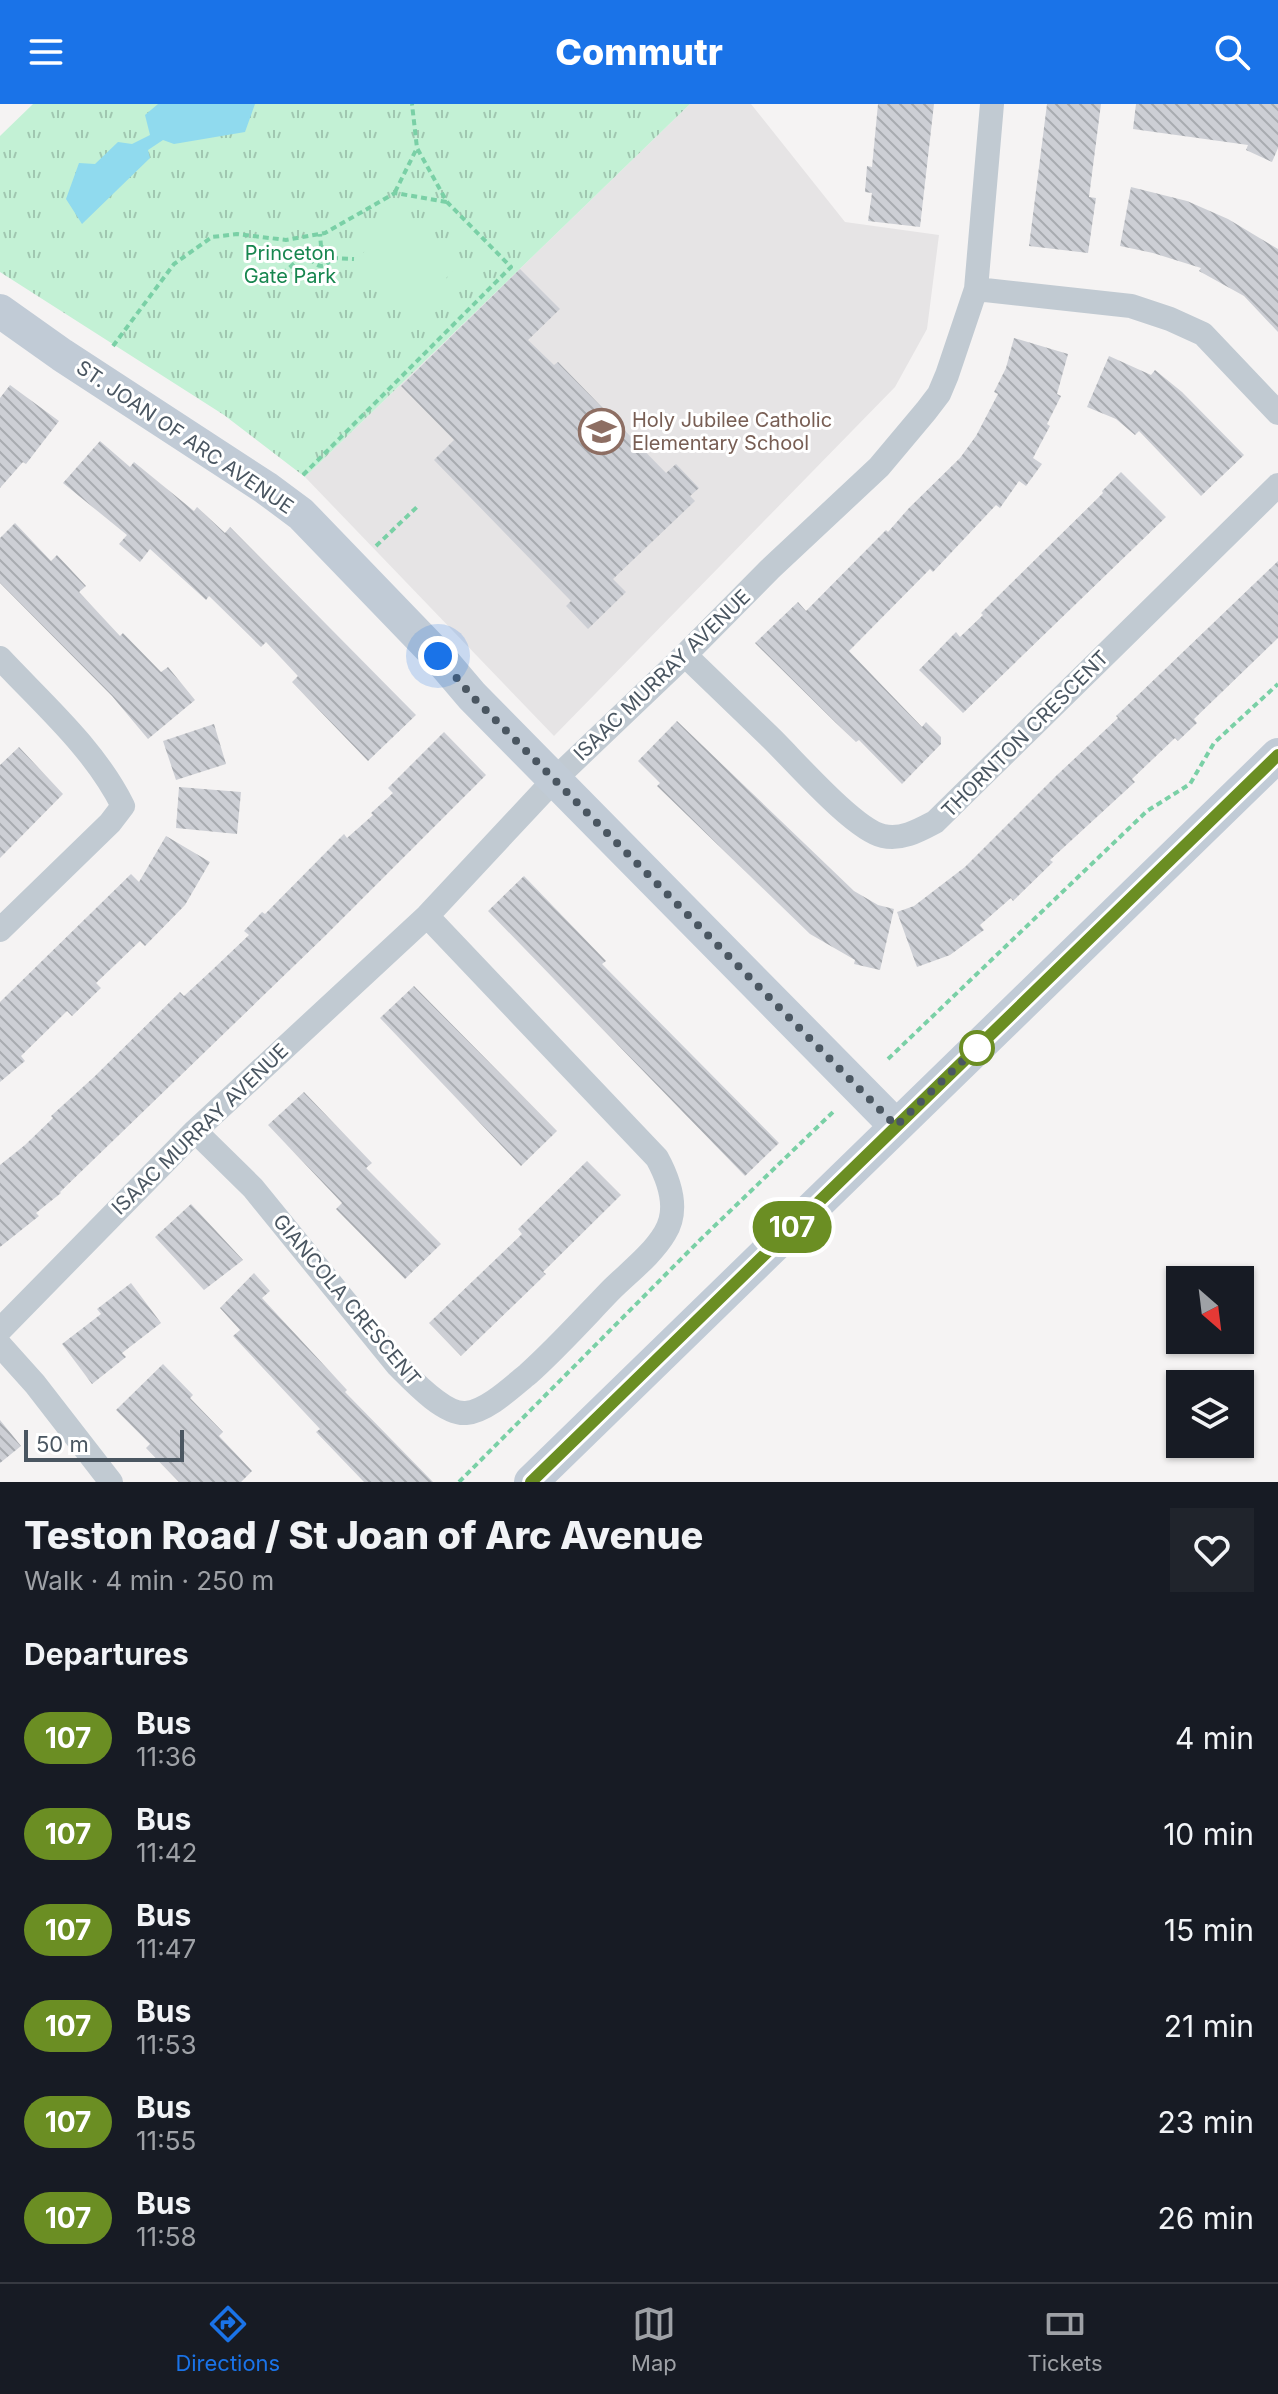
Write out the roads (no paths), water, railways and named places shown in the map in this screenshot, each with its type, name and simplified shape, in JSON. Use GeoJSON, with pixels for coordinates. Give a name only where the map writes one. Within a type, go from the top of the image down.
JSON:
{"type":"FeatureCollection","features":[{"type":"Feature","properties":{"kind":"street","name":"ISAAC MURRAY AVENUE"},"geometry":{"type":"LineString","coordinates":[[0,1330],[195,1131],[427,916],[554,780],[879,467],[926,411],[939,394],[947,375],[976,289],[992,104]]}},
{"type":"Feature","properties":{"kind":"street"},"geometry":{"type":"LineString","coordinates":[[976,289],[1131,306],[1170,319],[1203,334],[1278,413]]}},
{"type":"Feature","properties":{"kind":"street","name":"ST. JOAN OF ARC AVENUE"},"geometry":{"type":"LineString","coordinates":[[0,311],[301,514],[554,780],[896,1126]]}},
{"type":"Feature","properties":{"kind":"street","name":"THORNTON CRESCENT"},"geometry":{"type":"LineString","coordinates":[[685,655],[866,828],[881,836],[899,837],[915,833],[935,822],[1278,485]]}},
{"type":"Feature","properties":{"kind":"street"},"geometry":{"type":"LineString","coordinates":[[0,658],[86,748],[107,774],[123,806],[110,823],[0,930]]}},
{"type":"Feature","properties":{"kind":"street"},"geometry":{"type":"LineString","coordinates":[[531,1482],[1278,755]]}},
{"type":"Feature","properties":{"kind":"street","name":"GIANCOLA CRESCENT"},"geometry":{"type":"LineString","coordinates":[[195,1131],[253,1188],[397,1365],[447,1408],[464,1413],[483,1408],[527,1374],[666,1232],[672,1207],[670,1183],[657,1158],[427,916]]}},
{"type":"Feature","properties":{"kind":"street"},"geometry":{"type":"LineString","coordinates":[[0,1345],[35,1384],[111,1482]]}},
{"type":"Feature","properties":{"kind":"water"},"geometry":{"type":"Polygon","coordinates":[[[158,104],[255,104],[245,132],[174,144],[163,140],[148,150],[150,158],[82,224],[66,199],[79,163],[95,164],[118,142],[132,144],[150,135],[145,115],[158,104]]]}},
{"type":"Feature","properties":{"kind":"place","name":"Holy Jubilee Catholic Elementary School"},"geometry":{"type":"Point","coordinates":[601,432]}},
{"type":"Feature","properties":{"kind":"park label","name":"Princeton Gate Park"},"geometry":{"type":"Point","coordinates":[290,264]}}]}
